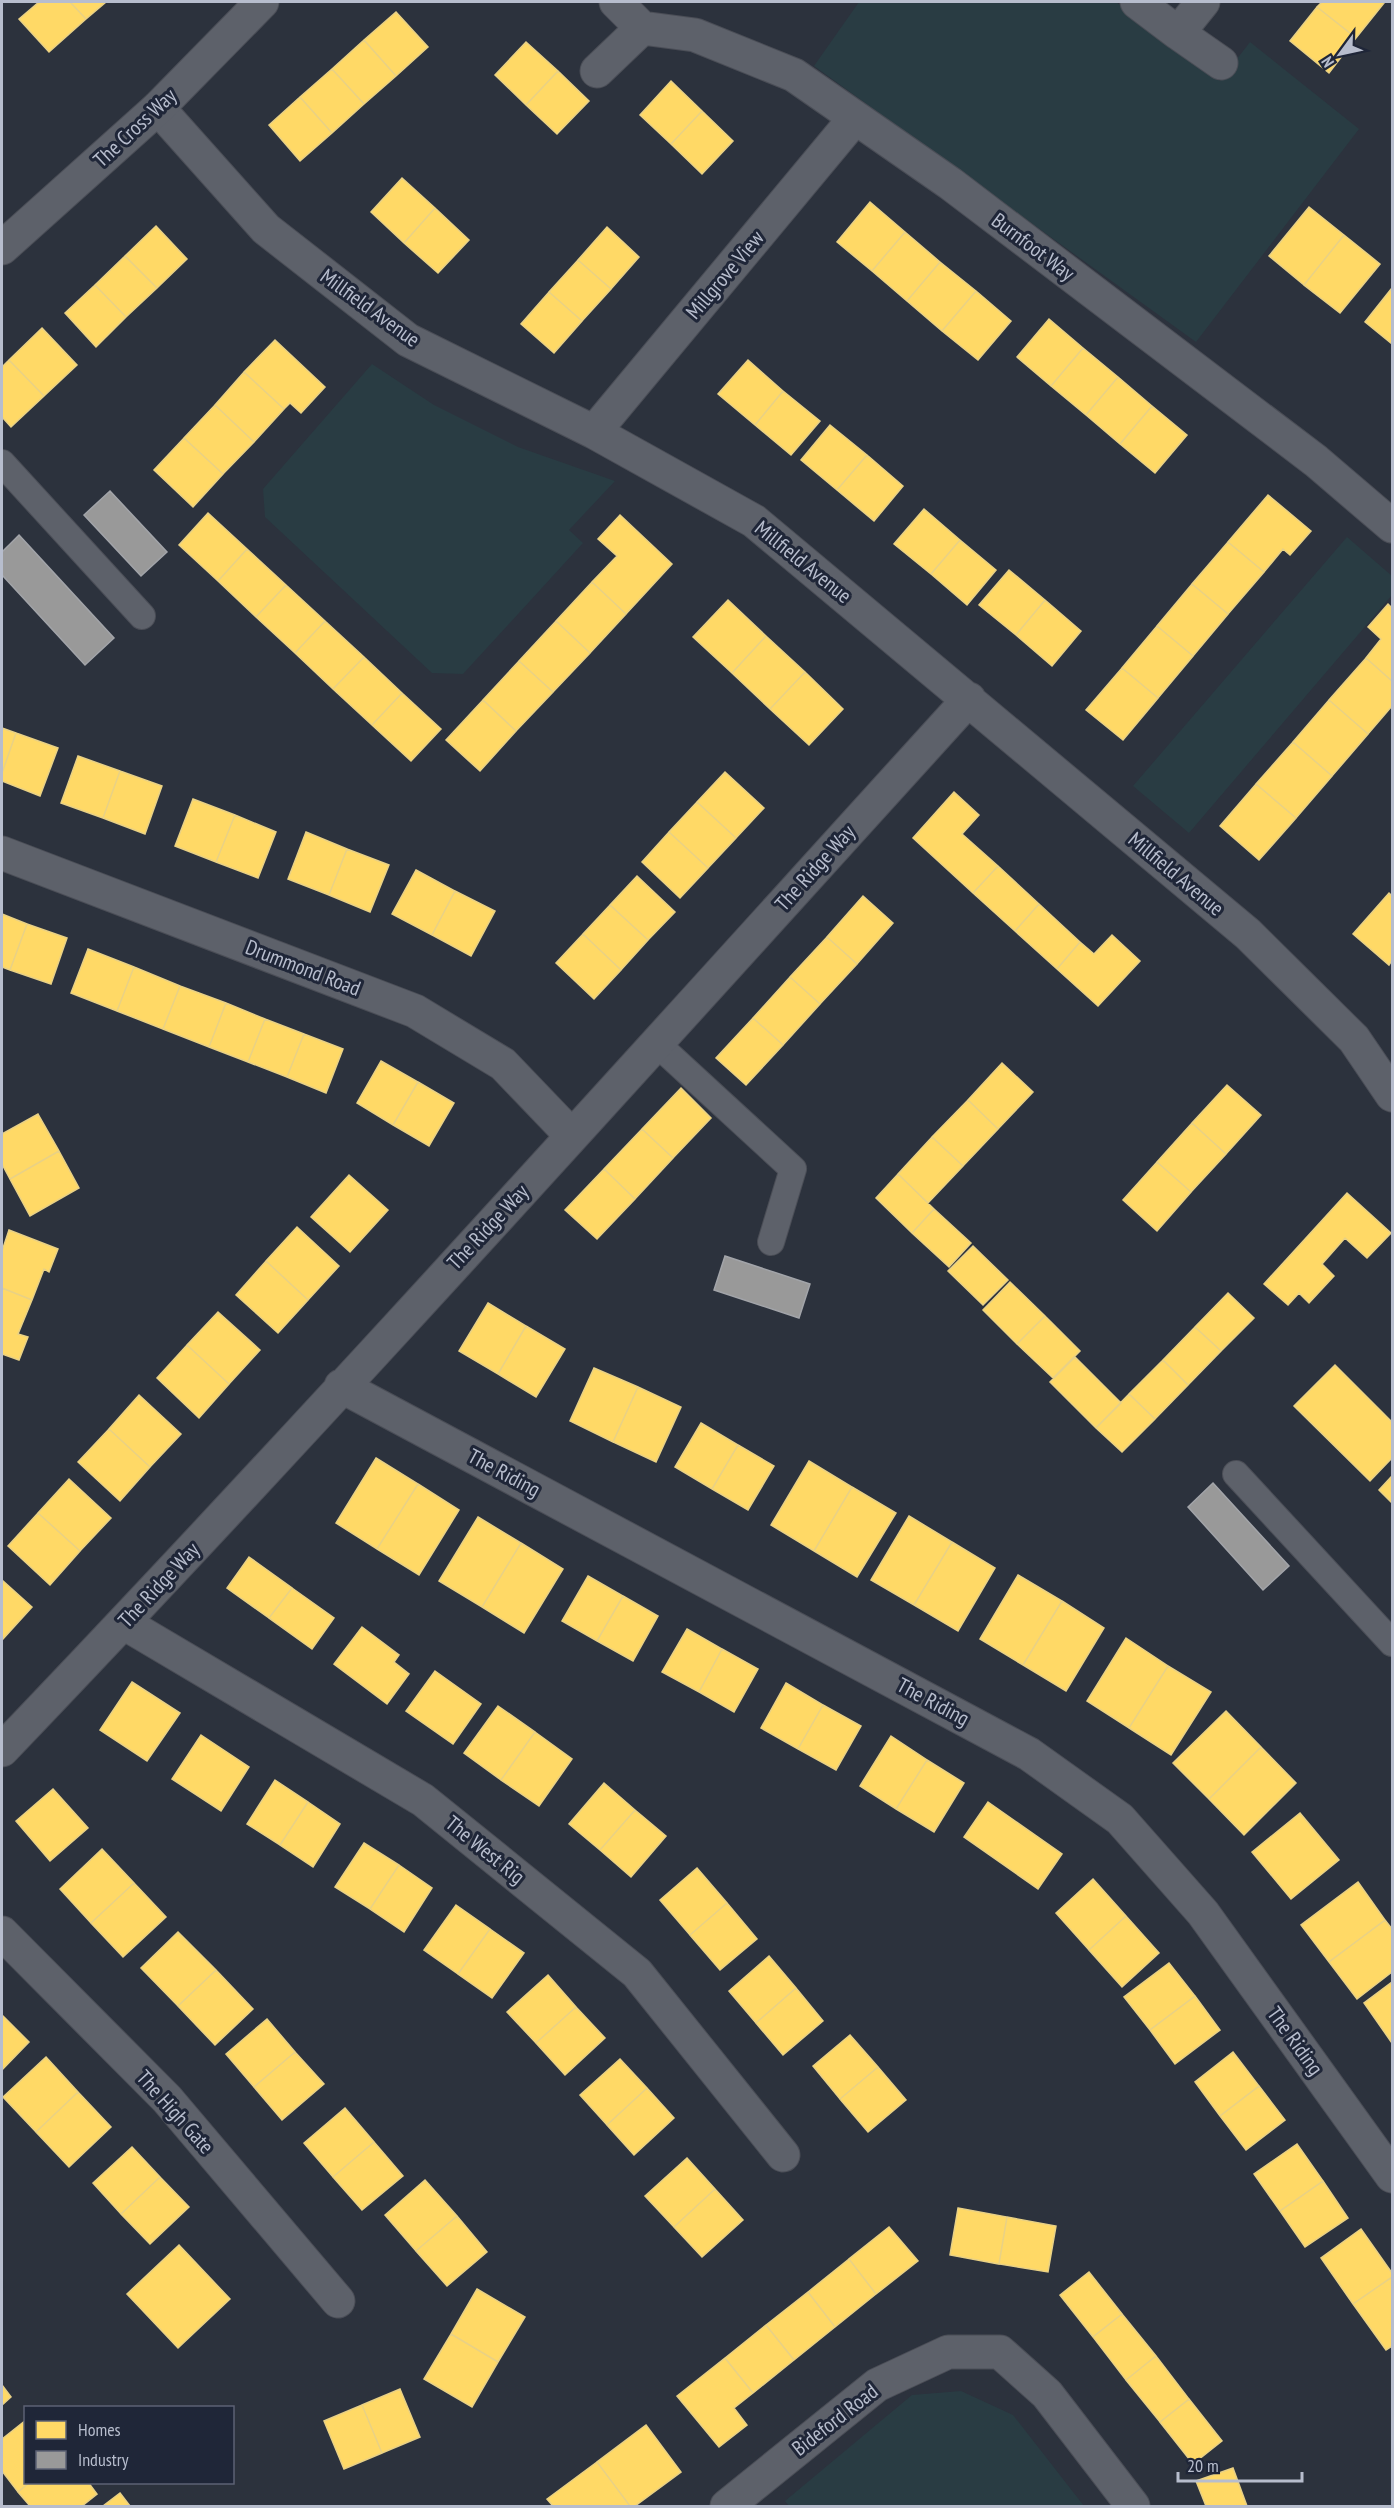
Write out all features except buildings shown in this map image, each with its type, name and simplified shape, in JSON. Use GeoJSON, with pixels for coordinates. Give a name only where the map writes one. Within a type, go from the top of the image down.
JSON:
{"type":"FeatureCollection","features":[{"type":"Feature","properties":{"kind":"street","name":"The Cross Way"},"geometry":{"type":"LineString","coordinates":[[4,240],[159,108],[262,2]]}},
{"type":"Feature","properties":{"kind":"street"},"geometry":{"type":"LineString","coordinates":[[597,71],[642,28],[616,2]]}},
{"type":"Feature","properties":{"kind":"street"},"geometry":{"type":"LineString","coordinates":[[1137,2],[1221,63]]}},
{"type":"Feature","properties":{"kind":"street"},"geometry":{"type":"LineString","coordinates":[[1178,33],[1203,2]]}},
{"type":"Feature","properties":{"kind":"street","name":"Burnfoot Way"},"geometry":{"type":"LineString","coordinates":[[642,28],[695,35],[794,75],[951,184],[1306,454],[1392,526]]}},
{"type":"Feature","properties":{"kind":"street","name":"Millfield Avenue"},"geometry":{"type":"LineString","coordinates":[[159,108],[266,229],[408,340],[594,432],[754,521],[1248,934],[1354,1039],[1392,1095]]}},
{"type":"Feature","properties":{"kind":"street","name":"Millgrove View"},"geometry":{"type":"LineString","coordinates":[[594,432],[855,118]]}},
{"type":"Feature","properties":{"kind":"street","name":"The Ridge Way"},"geometry":{"type":"LineString","coordinates":[[2,1750],[124,1623],[572,1136],[969,699]]}},
{"type":"Feature","properties":{"kind":"street","name":"Drummond Road"},"geometry":{"type":"LineString","coordinates":[[2,853],[415,1011],[502,1064],[572,1136]]}},
{"type":"Feature","properties":{"kind":"street","name":"The Riding"},"geometry":{"type":"LineString","coordinates":[[341,1386],[1029,1754],[1120,1819],[1203,1913],[1392,2176]]}},
{"type":"Feature","properties":{"kind":"street","name":"The West Rig"},"geometry":{"type":"LineString","coordinates":[[124,1623],[432,1807],[637,1973],[783,2155]]}},
{"type":"Feature","properties":{"kind":"street","name":"The High Gate"},"geometry":{"type":"LineString","coordinates":[[2,1933],[166,2099],[338,2301]]}},
{"type":"Feature","properties":{"kind":"street","name":"Bideford Road"},"geometry":{"type":"LineString","coordinates":[[727,2506],[877,2385],[948,2352],[1000,2352],[1047,2394],[1133,2506]]}},
{"type":"Feature","properties":{"kind":"lane"},"geometry":{"type":"LineString","coordinates":[[2,463],[142,616]]}},
{"type":"Feature","properties":{"kind":"lane"},"geometry":{"type":"LineString","coordinates":[[656,1044],[793,1169],[771,1242]]}},
{"type":"Feature","properties":{"kind":"lane"},"geometry":{"type":"LineString","coordinates":[[1236,1474],[1392,1643]]}},
{"type":"Feature","properties":{"kind":"shaded area"},"geometry":{"type":"Polygon","coordinates":[[[859,2],[1116,2],[1220,81],[1250,42],[1359,129],[1196,342],[814,66],[859,2]]]}},
{"type":"Feature","properties":{"kind":"shaded area"},"geometry":{"type":"Polygon","coordinates":[[[372,364],[434,405],[518,447],[615,481],[569,530],[583,543],[463,674],[432,673],[265,517],[263,489],[372,364]]]}},
{"type":"Feature","properties":{"kind":"shaded area"},"geometry":{"type":"Polygon","coordinates":[[[1347,537],[1392,576],[1392,595],[1189,833],[1133,786],[1347,537]]]}},
{"type":"Feature","properties":{"kind":"shaded area"},"geometry":{"type":"Polygon","coordinates":[[[961,2391],[1013,2415],[1084,2506],[789,2506],[785,2501],[912,2395],[961,2391]]]}}]}
